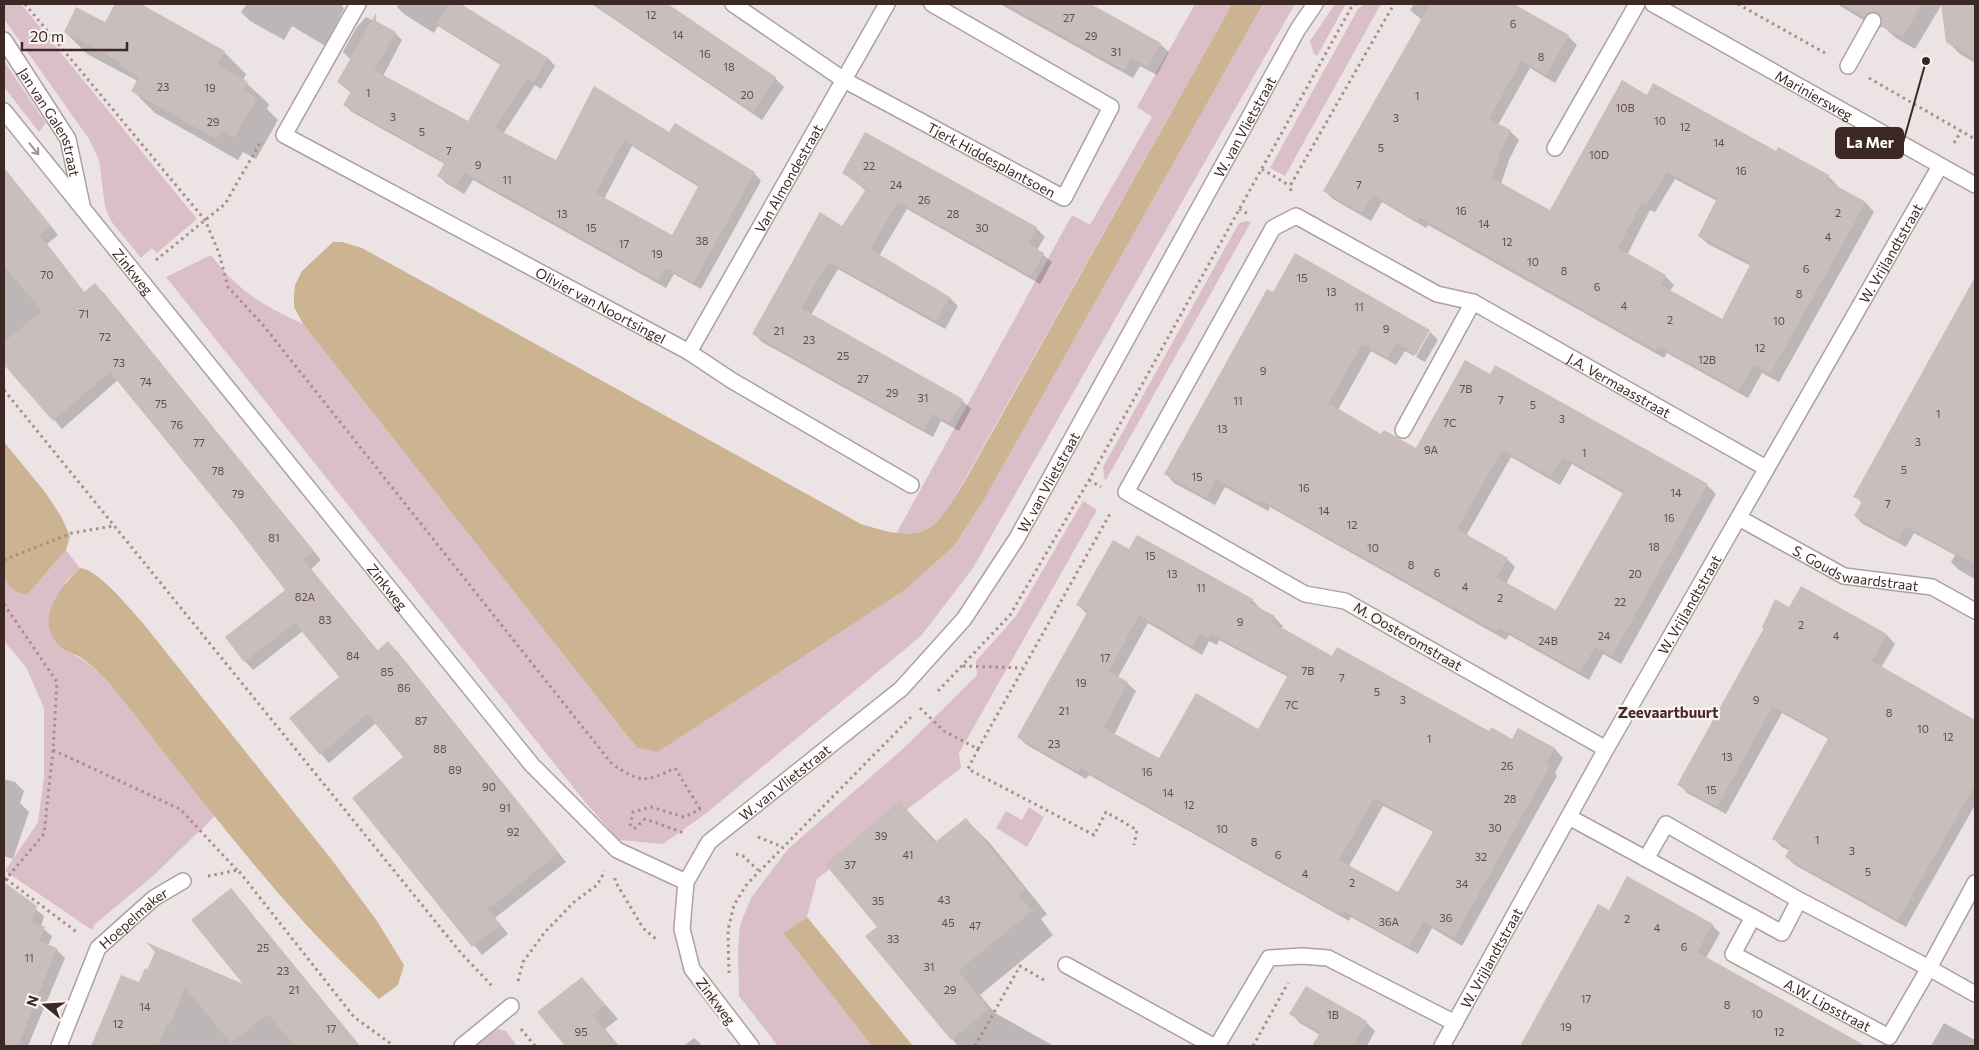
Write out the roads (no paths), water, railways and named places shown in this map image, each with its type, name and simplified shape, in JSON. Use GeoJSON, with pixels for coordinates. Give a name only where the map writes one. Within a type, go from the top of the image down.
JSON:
{"type":"FeatureCollection","features":[{"type":"Feature","properties":{"kind":"street","name":"Olivier van Noortsingel"},"geometry":{"type":"LineString","coordinates":[[358,4],[284,135],[689,352],[731,380],[911,485]]}},
{"type":"Feature","properties":{"kind":"street","name":"Tjerk Hiddesplantsoen"},"geometry":{"type":"LineString","coordinates":[[733,4],[844,80],[1064,198],[1111,107],[932,4]]}},
{"type":"Feature","properties":{"kind":"street","name":"Van Almondestraat"},"geometry":{"type":"LineString","coordinates":[[689,352],[887,4]]}},
{"type":"Feature","properties":{"kind":"street","name":"W. van Vlietstraat"},"geometry":{"type":"LineString","coordinates":[[686,882],[709,842],[901,689],[964,619],[1017,538],[1298,29],[1315,4]]}},
{"type":"Feature","properties":{"kind":"street"},"geometry":{"type":"LineString","coordinates":[[1555,148],[1637,4]]}},
{"type":"Feature","properties":{"kind":"street","name":"Mariniersweg"},"geometry":{"type":"LineString","coordinates":[[1653,4],[1975,185]]}},
{"type":"Feature","properties":{"kind":"street"},"geometry":{"type":"LineString","coordinates":[[1848,66],[1873,21]]}},
{"type":"Feature","properties":{"kind":"street","name":"Jan van Galenstraat"},"geometry":{"type":"LineString","coordinates":[[4,40],[68,139],[83,209]]}},
{"type":"Feature","properties":{"kind":"street","name":"Zinkweg"},"geometry":{"type":"LineString","coordinates":[[4,111],[532,765],[617,850],[686,882],[682,929],[692,969],[750,1046]]}},
{"type":"Feature","properties":{"kind":"street","name":"W. Vrijlandtstraat"},"geometry":{"type":"LineString","coordinates":[[1442,1046],[1606,749],[1940,166]]}},
{"type":"Feature","properties":{"kind":"street","name":"J.A. Vermaasstraat"},"geometry":{"type":"LineString","coordinates":[[1126,492],[1272,228],[1296,216],[1437,294],[1473,302],[1766,468]]}},
{"type":"Feature","properties":{"kind":"street"},"geometry":{"type":"LineString","coordinates":[[1403,430],[1473,302]]}},
{"type":"Feature","properties":{"kind":"street","name":"M. Oosteromstraat"},"geometry":{"type":"LineString","coordinates":[[1126,492],[1305,594],[1345,601],[1606,749]]}},
{"type":"Feature","properties":{"kind":"street","name":"S. Goudswaardstraat"},"geometry":{"type":"LineString","coordinates":[[1738,518],[1844,576],[1932,587],[1975,611]]}},
{"type":"Feature","properties":{"kind":"street"},"geometry":{"type":"LineString","coordinates":[[1569,817],[1782,933],[1799,900]]}},
{"type":"Feature","properties":{"kind":"street"},"geometry":{"type":"LineString","coordinates":[[1646,859],[1666,824],[1799,900],[1975,994]]}},
{"type":"Feature","properties":{"kind":"street","name":"Hoepelmaker"},"geometry":{"type":"LineString","coordinates":[[60,1046],[98,948],[154,898],[183,881]]}},
{"type":"Feature","properties":{"kind":"street","name":"A.W. Lipsstraat"},"geometry":{"type":"LineString","coordinates":[[1754,917],[1734,954],[1889,1037],[1975,883]]}},
{"type":"Feature","properties":{"kind":"street"},"geometry":{"type":"LineString","coordinates":[[1217,1046],[1269,958],[1302,956],[1328,958],[1455,1023]]}},
{"type":"Feature","properties":{"kind":"street"},"geometry":{"type":"LineString","coordinates":[[1066,966],[1213,1046]]}},
{"type":"Feature","properties":{"kind":"street"},"geometry":{"type":"LineString","coordinates":[[462,1046],[511,1006]]}},
{"type":"Feature","properties":{"kind":"tunnel"},"geometry":{"type":"LineString","coordinates":[[1873,21],[1883,4]]}},
{"type":"Feature","properties":{"kind":"place","name":"La Mer"},"geometry":{"type":"Point","coordinates":[1926,61]}},
{"type":"Feature","properties":{"kind":"district","name":"Zeevaartbuurt"},"geometry":{"type":"Point","coordinates":[1668,712]}}]}
